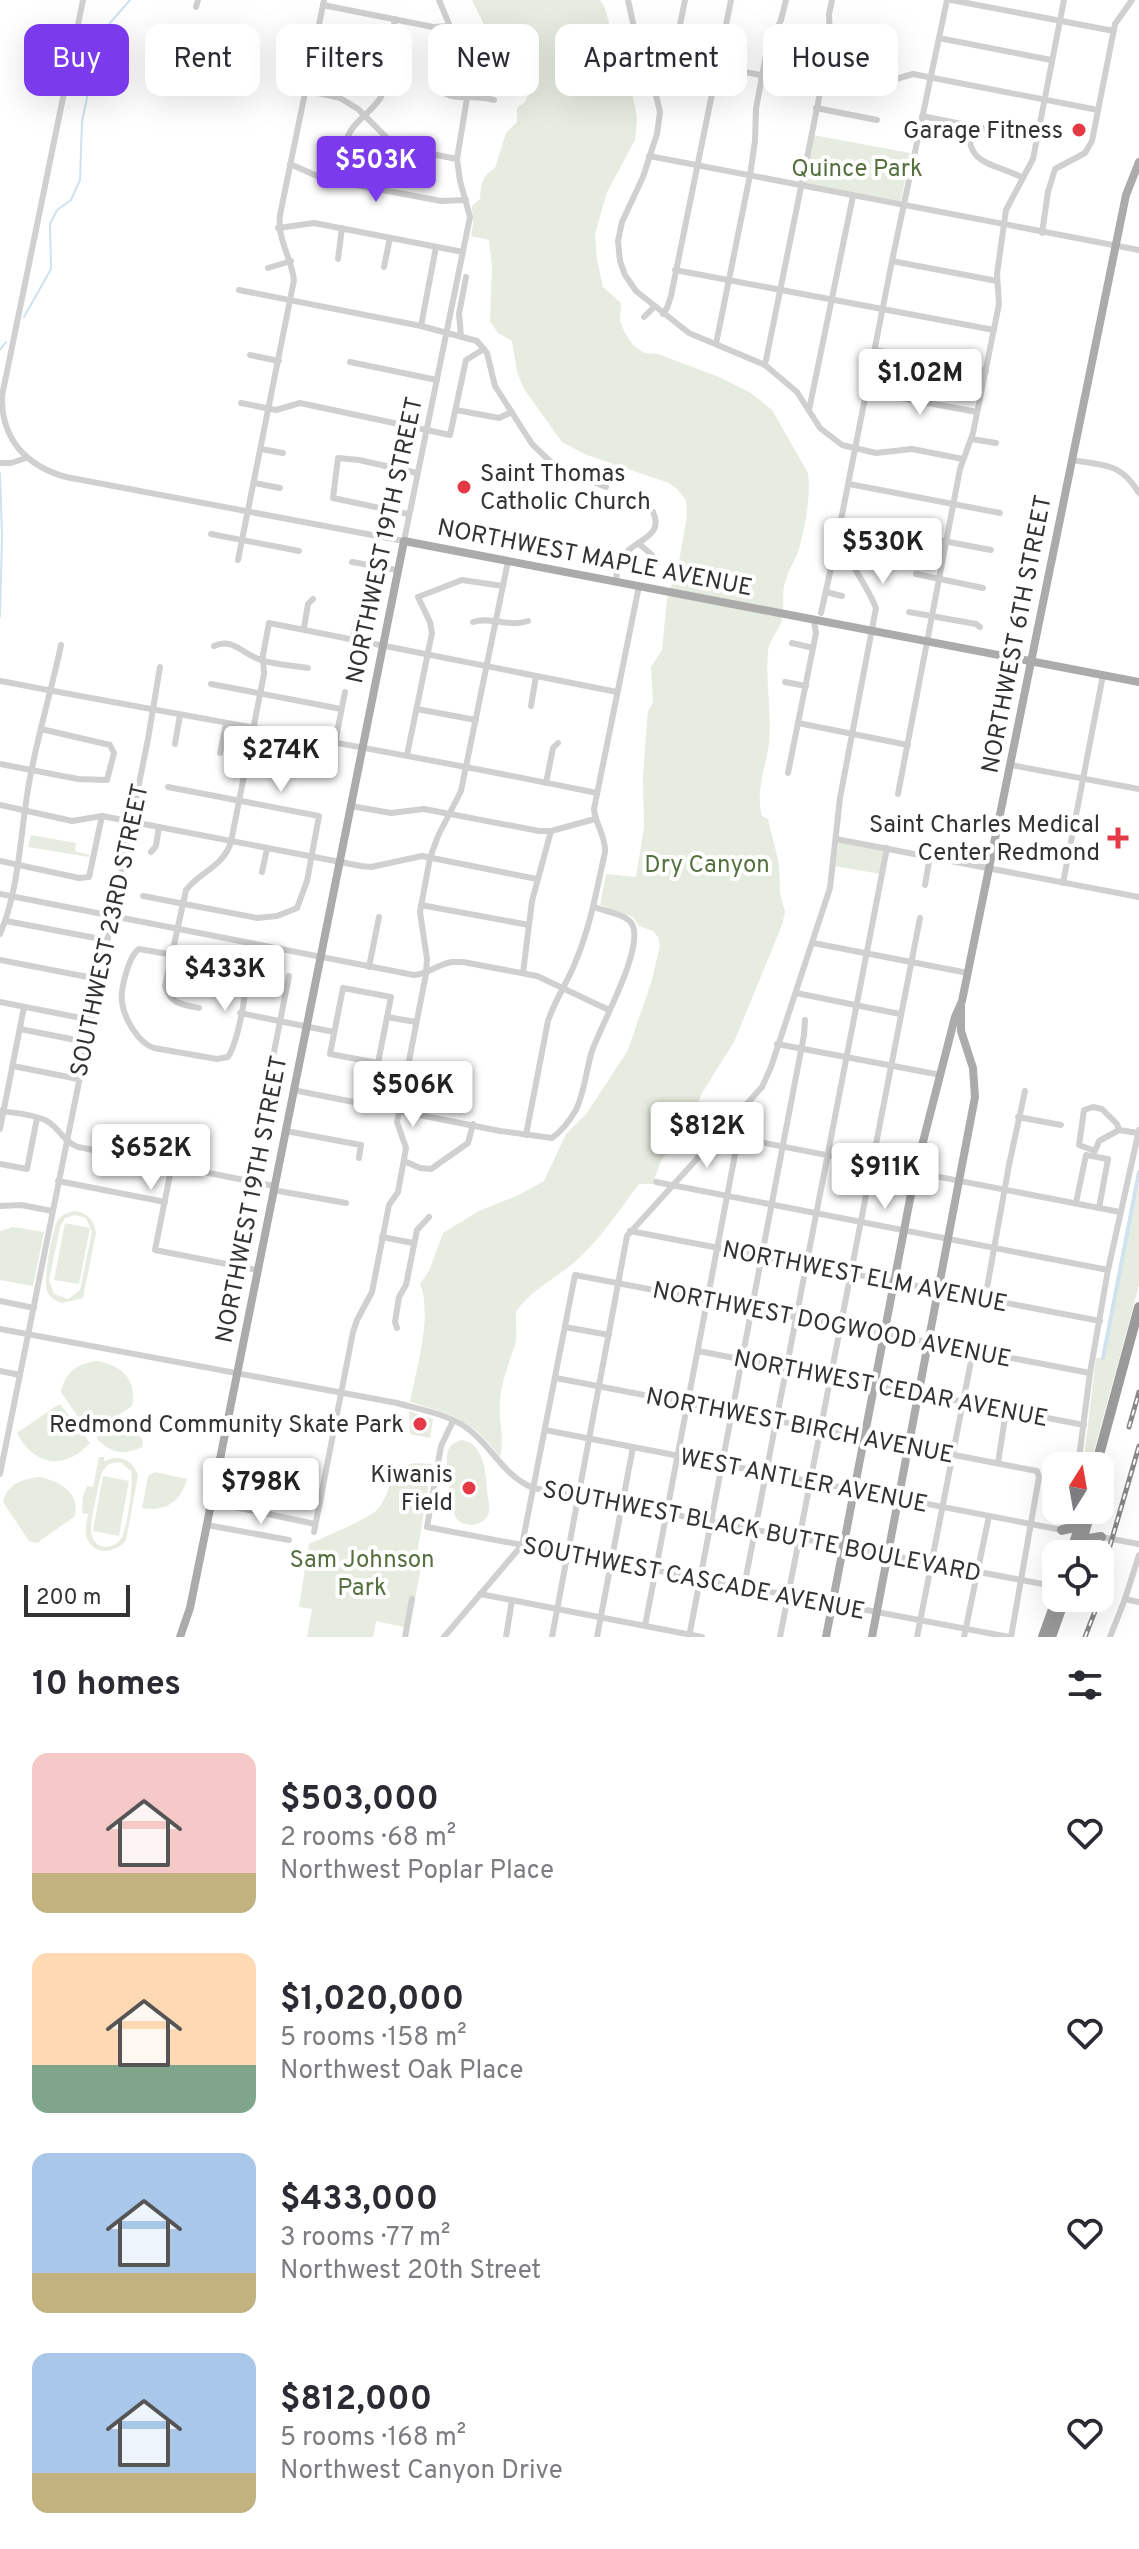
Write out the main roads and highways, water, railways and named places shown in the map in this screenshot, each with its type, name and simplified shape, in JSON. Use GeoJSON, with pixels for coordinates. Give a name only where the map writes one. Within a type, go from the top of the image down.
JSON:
{"type":"FeatureCollection","features":[{"type":"Feature","properties":{"kind":"highway"},"geometry":{"type":"LineString","coordinates":[[1100,1452],[1139,1307]]}},
{"type":"Feature","properties":{"kind":"highway"},"geometry":{"type":"LineString","coordinates":[[1106,1452],[1139,1330]]}},
{"type":"Feature","properties":{"kind":"highway"},"geometry":{"type":"LineString","coordinates":[[1074,1540],[1062,1530],[1080,1524]]}},
{"type":"Feature","properties":{"kind":"highway"},"geometry":{"type":"LineString","coordinates":[[1086,1524],[1101,1537],[1088,1540]]}},
{"type":"Feature","properties":{"kind":"highway"},"geometry":{"type":"LineString","coordinates":[[1043,1637],[1052,1612]]}},
{"type":"Feature","properties":{"kind":"highway"},"geometry":{"type":"LineString","coordinates":[[1051,1637],[1060,1612]]}},
{"type":"Feature","properties":{"kind":"main road","name":"NORTHWEST 6TH STREET"},"geometry":{"type":"LineString","coordinates":[[826,1637],[915,1173],[962,1001],[1115,246],[1126,195],[1139,162]]}},
{"type":"Feature","properties":{"kind":"main road","name":"NORTHWEST MAPLE AVENUE"},"geometry":{"type":"LineString","coordinates":[[404,541],[810,619],[823,617],[873,630],[1139,682]]}},
{"type":"Feature","properties":{"kind":"main road","name":"NORTHWEST 19TH STREET"},"geometry":{"type":"LineString","coordinates":[[180,1637],[190,1608],[207,1525],[404,541]]}},
{"type":"Feature","properties":{"kind":"main road"},"geometry":{"type":"LineString","coordinates":[[872,1637],[976,1082],[961,1031],[962,1001]]}},
{"type":"Feature","properties":{"kind":"main road"},"geometry":{"type":"LineString","coordinates":[[946,1051],[953,1043],[965,1046]]}},
{"type":"Feature","properties":{"kind":"waterway"},"geometry":{"type":"LineString","coordinates":[[109,24],[130,0]]}},
{"type":"Feature","properties":{"kind":"waterway"},"geometry":{"type":"LineString","coordinates":[[24,317],[51,269],[50,224],[57,210],[71,200],[80,180],[82,122],[87,96]]}},
{"type":"Feature","properties":{"kind":"waterway"},"geometry":{"type":"LineString","coordinates":[[0,350],[6,342]]}},
{"type":"Feature","properties":{"kind":"waterway"},"geometry":{"type":"LineString","coordinates":[[0,473],[0,617]]}},
{"type":"Feature","properties":{"kind":"waterway"},"geometry":{"type":"LineString","coordinates":[[1103,1358],[1139,1172]]}},
{"type":"Feature","properties":{"kind":"railway"},"geometry":{"type":"LineString","coordinates":[[1129,1427],[1139,1392]]}},
{"type":"Feature","properties":{"kind":"railway"},"geometry":{"type":"LineString","coordinates":[[1112,1540],[1139,1446]]}},
{"type":"Feature","properties":{"kind":"railway"},"geometry":{"type":"LineString","coordinates":[[1085,1637],[1095,1612]]}},
{"type":"Feature","properties":{"kind":"place","name":"Garage Fitness"},"geometry":{"type":"Point","coordinates":[1079,130]}},
{"type":"Feature","properties":{"kind":"place","name":"Saint Thomas Catholic Church"},"geometry":{"type":"Point","coordinates":[464,487]}},
{"type":"Feature","properties":{"kind":"place","name":"Saint Charles Medical Center Redmond"},"geometry":{"type":"Point","coordinates":[1118,838]}},
{"type":"Feature","properties":{"kind":"place","name":"Redmond Community Skate Park"},"geometry":{"type":"Point","coordinates":[420,1424]}},
{"type":"Feature","properties":{"kind":"place","name":"Kiwanis Field"},"geometry":{"type":"Point","coordinates":[469,1488]}},
{"type":"Feature","properties":{"kind":"park label","name":"Quince Park"},"geometry":{"type":"Point","coordinates":[857,168]}},
{"type":"Feature","properties":{"kind":"park label","name":"Dry Canyon"},"geometry":{"type":"Point","coordinates":[707,864]}},
{"type":"Feature","properties":{"kind":"park label","name":"Sam Johnson Park"},"geometry":{"type":"Point","coordinates":[362,1573]}}]}
